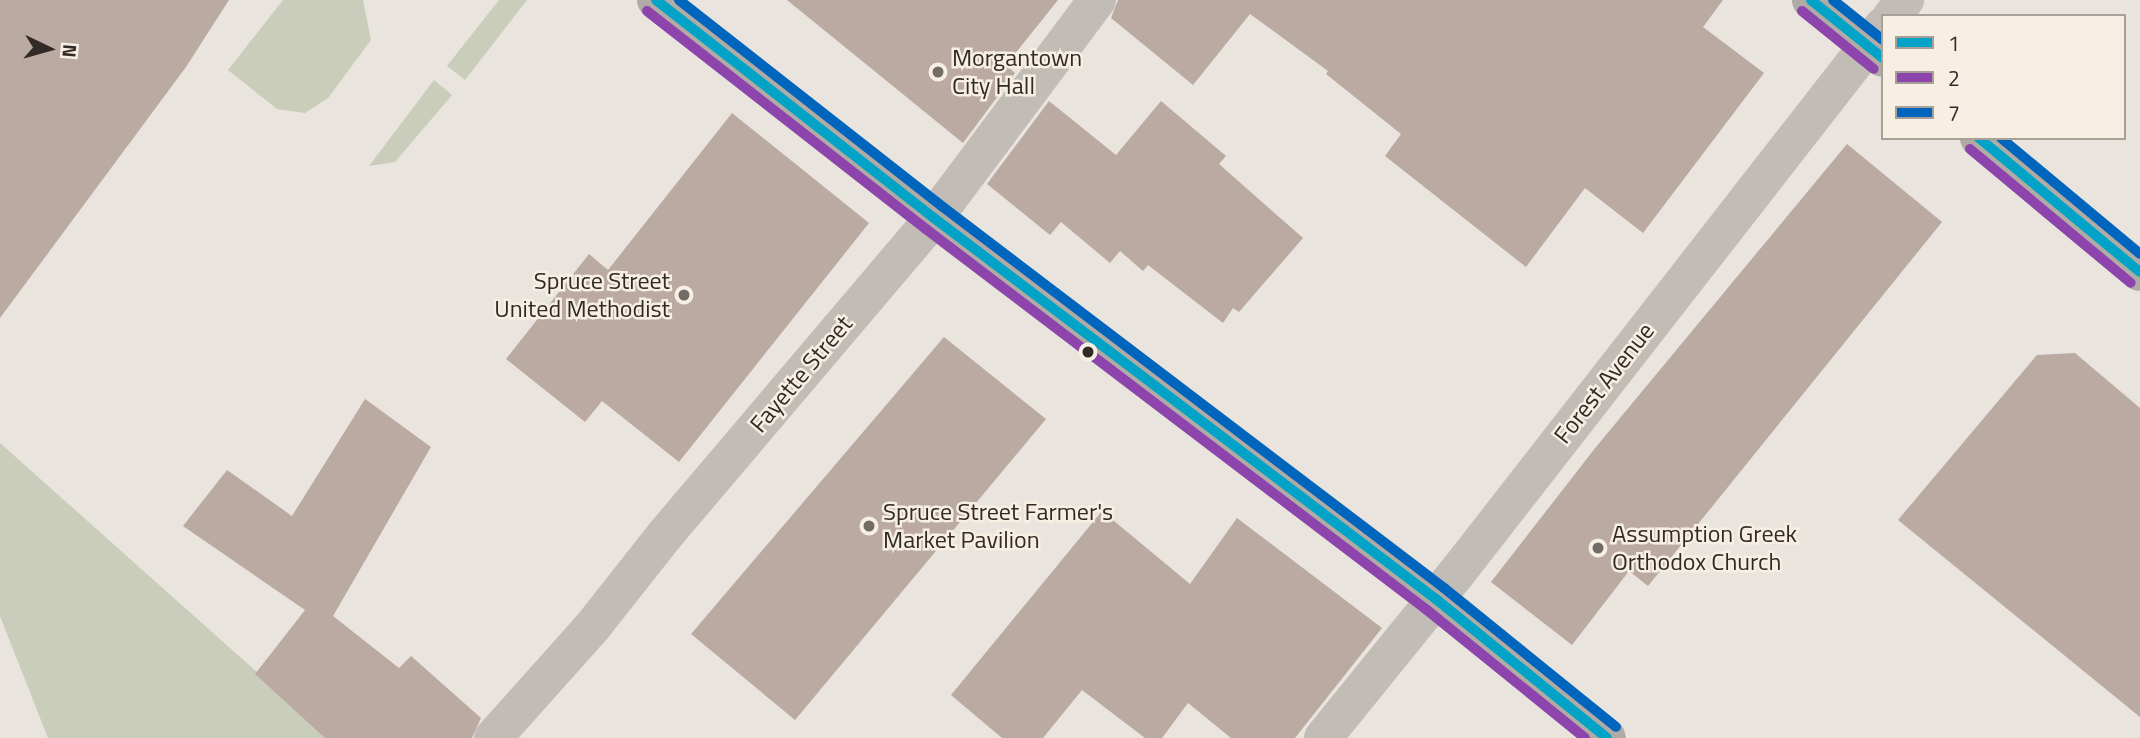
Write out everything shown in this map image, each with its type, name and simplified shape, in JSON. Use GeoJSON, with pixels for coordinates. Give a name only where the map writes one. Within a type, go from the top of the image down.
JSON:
{"type":"FeatureCollection","features":[{"type":"Feature","properties":{"kind":"main road"},"geometry":{"type":"LineString","coordinates":[[656,0],[934,218],[1436,599],[1607,738]]}},
{"type":"Feature","properties":{"kind":"main road"},"geometry":{"type":"LineString","coordinates":[[1811,0],[1878,43]]}},
{"type":"Feature","properties":{"kind":"main road"},"geometry":{"type":"LineString","coordinates":[[1981,140],[2140,272]]}},
{"type":"Feature","properties":{"kind":"street","name":"Fayette Street"},"geometry":{"type":"LineString","coordinates":[[493,738],[593,626],[664,536],[934,218],[1097,0]]}},
{"type":"Feature","properties":{"kind":"street"},"geometry":{"type":"LineString","coordinates":[[1894,14],[1905,0]]}},
{"type":"Feature","properties":{"kind":"street","name":"Forest Avenue"},"geometry":{"type":"LineString","coordinates":[[1323,738],[1878,43]]}},
{"type":"Feature","properties":{"kind":"green space"},"geometry":{"type":"Polygon","coordinates":[[[283,0],[363,0],[371,40],[328,98],[305,113],[277,109],[228,70],[283,0]]]}},
{"type":"Feature","properties":{"kind":"green space"},"geometry":{"type":"Polygon","coordinates":[[[499,0],[527,0],[465,80],[447,66],[499,0]]]}},
{"type":"Feature","properties":{"kind":"green space"},"geometry":{"type":"Polygon","coordinates":[[[434,80],[452,95],[395,162],[369,166],[434,80]]]}},
{"type":"Feature","properties":{"kind":"green space"},"geometry":{"type":"Polygon","coordinates":[[[0,443],[331,738],[48,738],[0,616],[0,443]]]}},
{"type":"Feature","properties":{"kind":"building"},"geometry":{"type":"Polygon","coordinates":[[[0,0],[229,0],[186,67],[0,318],[0,0]]]}},
{"type":"Feature","properties":{"kind":"building","name":"Morgantown City Hall"},"geometry":{"type":"Polygon","coordinates":[[[787,0],[1058,0],[1006,65],[1015,73],[963,143],[787,0]]]}},
{"type":"Feature","properties":{"kind":"building"},"geometry":{"type":"Polygon","coordinates":[[[1118,0],[1723,0],[1703,27],[1764,73],[1643,233],[1585,188],[1526,267],[1385,156],[1401,134],[1326,74],[1328,71],[1250,14],[1193,85],[1111,18],[1118,0]]]}},
{"type":"Feature","properties":{"kind":"building"},"geometry":{"type":"Polygon","coordinates":[[[1049,101],[1116,155],[1161,101],[1226,156],[1219,164],[1303,238],[1239,312],[1233,308],[1223,323],[1148,265],[1143,271],[1120,251],[1110,263],[1061,222],[1050,235],[987,184],[1049,101]]]}},
{"type":"Feature","properties":{"kind":"building","name":"Spruce Street United Methodist"},"geometry":{"type":"Polygon","coordinates":[[[732,113],[869,223],[679,462],[602,401],[585,422],[506,359],[589,254],[608,270],[732,113]]]}},
{"type":"Feature","properties":{"kind":"building"},"geometry":{"type":"Polygon","coordinates":[[[1847,144],[1942,222],[1648,586],[1629,571],[1572,645],[1491,582],[1596,447],[1847,144]]]}},
{"type":"Feature","properties":{"kind":"building","name":"Spruce Street Farmer's Market Pavilion"},"geometry":{"type":"Polygon","coordinates":[[[944,337],[1046,419],[795,720],[691,634],[944,337]]]}},
{"type":"Feature","properties":{"kind":"building"},"geometry":{"type":"Polygon","coordinates":[[[2075,353],[2140,408],[2140,717],[1898,520],[2037,355],[2075,353]]]}},
{"type":"Feature","properties":{"kind":"building"},"geometry":{"type":"Polygon","coordinates":[[[365,399],[431,447],[333,616],[399,668],[411,656],[481,718],[472,738],[325,738],[255,674],[305,610],[183,526],[227,470],[292,516],[365,399]]]}},
{"type":"Feature","properties":{"kind":"building"},"geometry":{"type":"Polygon","coordinates":[[[1102,511],[1190,584],[1237,518],[1382,628],[1295,738],[1231,738],[1188,703],[1162,738],[1145,738],[1082,690],[1043,738],[1002,738],[951,695],[1102,511]]]}},
{"type":"Feature","properties":{"kind":"transit line","name":"1"},"geometry":{"type":"LineString","coordinates":[[656,0],[934,218],[1436,599],[1607,738]]}},
{"type":"Feature","properties":{"kind":"transit line","name":"7"},"geometry":{"type":"LineString","coordinates":[[679,0],[943,207],[1444,588],[1616,727]]}},
{"type":"Feature","properties":{"kind":"transit line","name":"1"},"geometry":{"type":"LineString","coordinates":[[1811,0],[1881,56]]}},
{"type":"Feature","properties":{"kind":"transit line","name":"7"},"geometry":{"type":"LineString","coordinates":[[1833,0],[1881,38]]}},
{"type":"Feature","properties":{"kind":"transit line","name":"2"},"geometry":{"type":"LineString","coordinates":[[647,11],[926,229],[1427,610],[1585,738]]}},
{"type":"Feature","properties":{"kind":"transit line","name":"2"},"geometry":{"type":"LineString","coordinates":[[1802,11],[1874,69]]}},
{"type":"Feature","properties":{"kind":"transit line","name":"1"},"geometry":{"type":"LineString","coordinates":[[1981,140],[2140,272]]}},
{"type":"Feature","properties":{"kind":"transit line","name":"7"},"geometry":{"type":"LineString","coordinates":[[2003,140],[2140,254]]}},
{"type":"Feature","properties":{"kind":"transit line","name":"2"},"geometry":{"type":"LineString","coordinates":[[1970,149],[2131,283]]}},
{"type":"Feature","properties":{"kind":"place","name":"Morgantown City Hall"},"geometry":{"type":"Point","coordinates":[938,72]}},
{"type":"Feature","properties":{"kind":"place","name":"Spruce Street United Methodist"},"geometry":{"type":"Point","coordinates":[684,295]}},
{"type":"Feature","properties":{"kind":"place","name":"Spruce Street Farmer's Market Pavilion"},"geometry":{"type":"Point","coordinates":[869,526]}},
{"type":"Feature","properties":{"kind":"place","name":"Assumption Greek Orthodox Church"},"geometry":{"type":"Point","coordinates":[1598,548]}}]}
